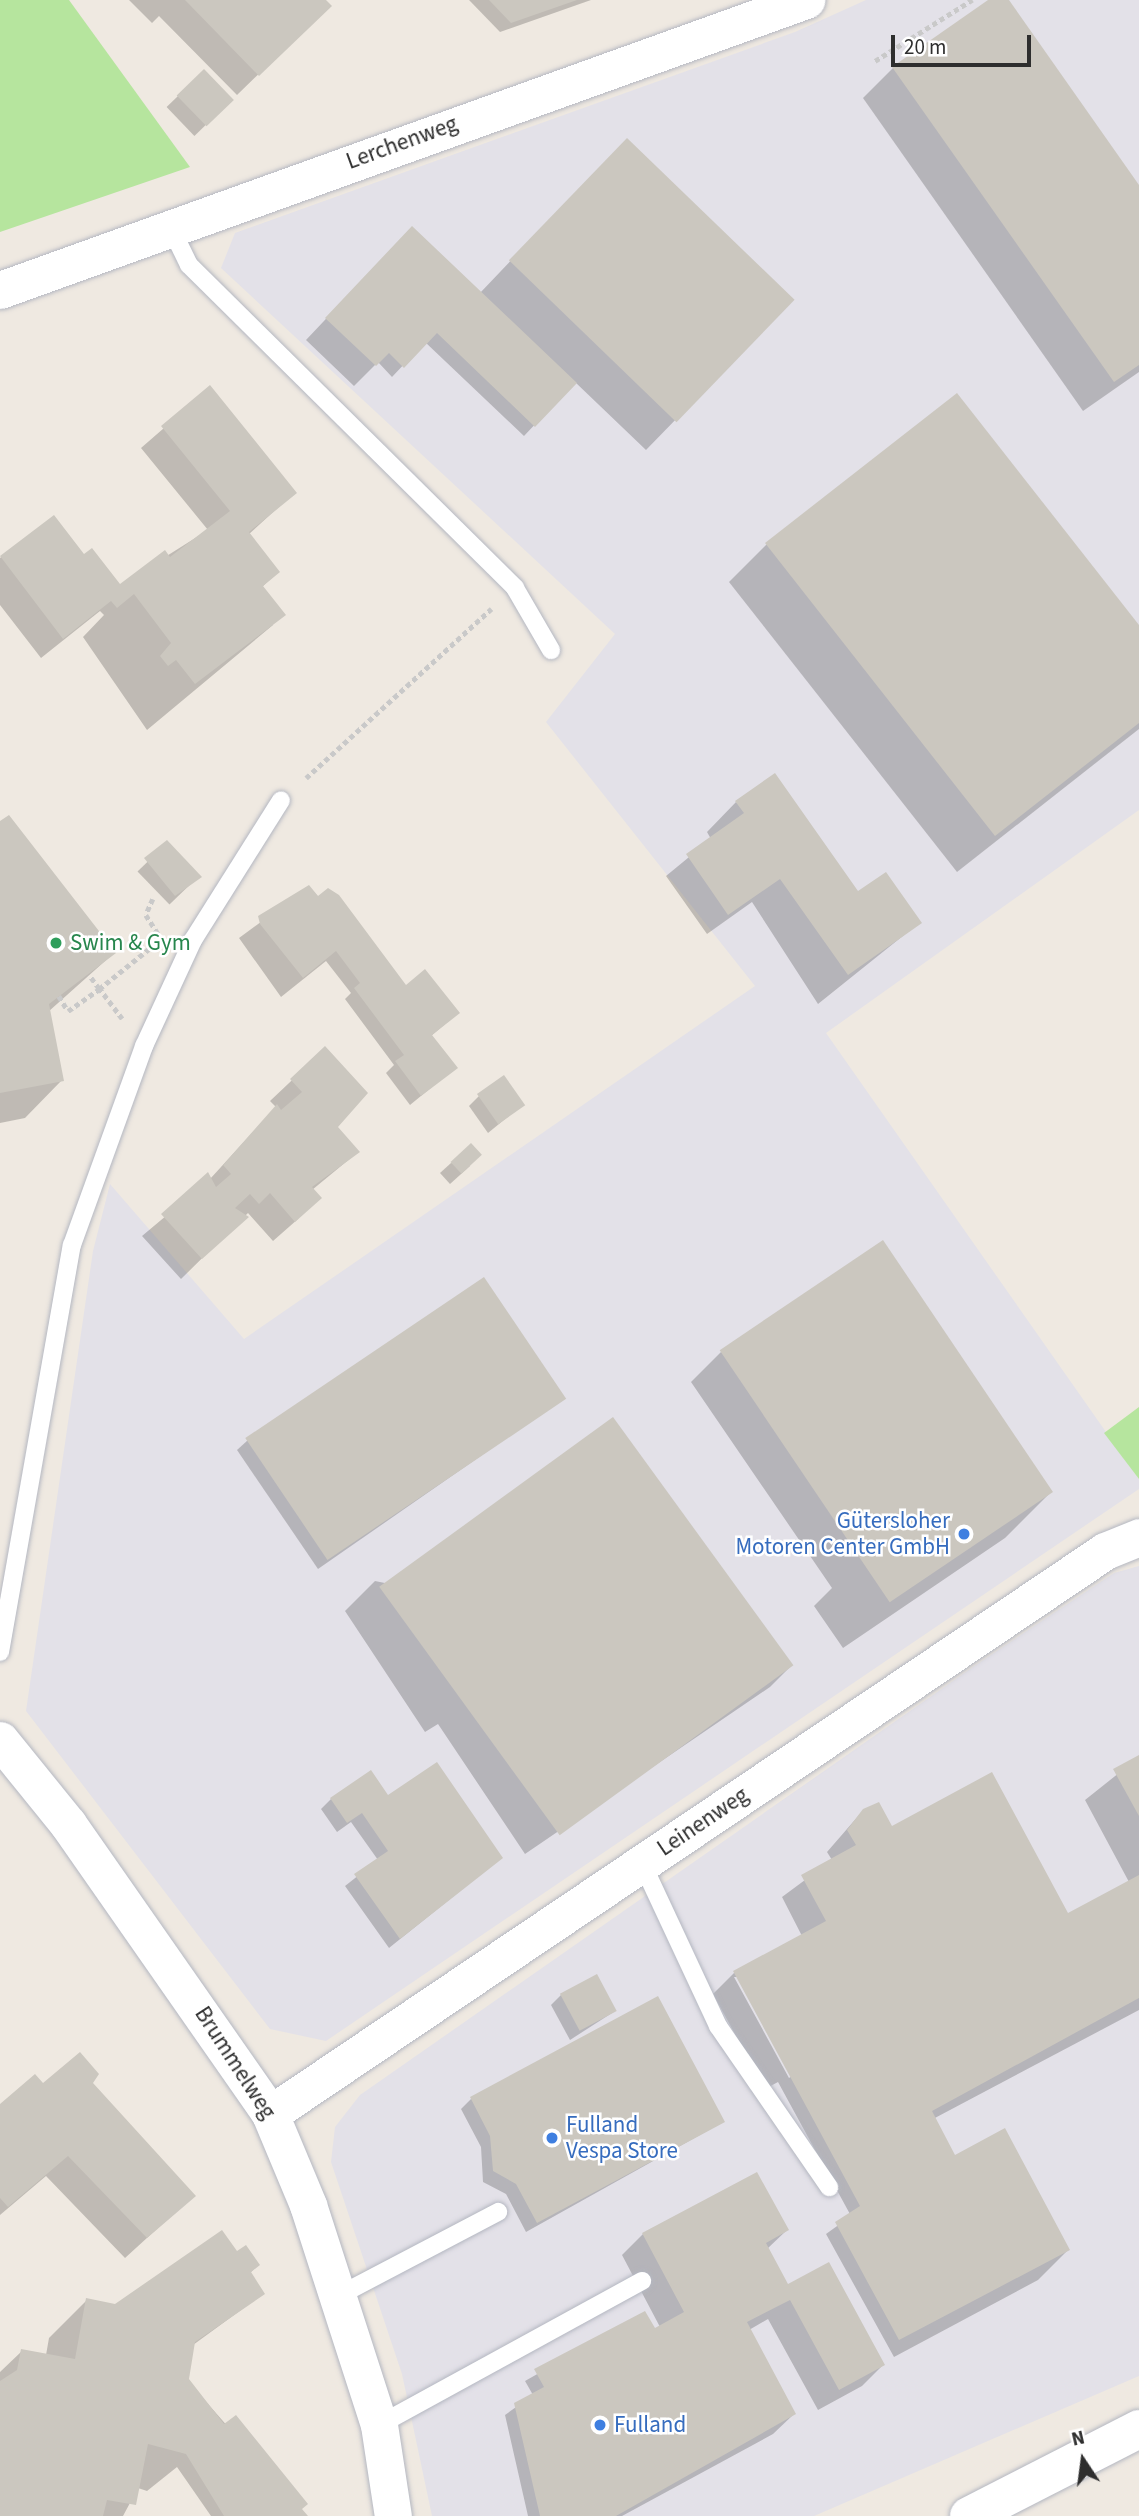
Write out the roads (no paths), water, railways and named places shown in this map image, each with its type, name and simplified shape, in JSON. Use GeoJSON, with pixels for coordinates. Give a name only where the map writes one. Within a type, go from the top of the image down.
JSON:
{"type":"FeatureCollection","features":[{"type":"Feature","properties":{"kind":"main road"},"geometry":{"type":"LineString","coordinates":[[969,2516],[1139,2429]]}},
{"type":"Feature","properties":{"kind":"street","name":"Lerchenweg"},"geometry":{"type":"LineString","coordinates":[[0,290],[783,4]]}},
{"type":"Feature","properties":{"kind":"street","name":"Leinenweg"},"geometry":{"type":"LineString","coordinates":[[270,2114],[1105,1551],[1139,1537]]}},
{"type":"Feature","properties":{"kind":"street","name":"Brummelweg"},"geometry":{"type":"LineString","coordinates":[[0,1740],[68,1824],[270,2114],[338,2296],[379,2425],[393,2516]]}},
{"type":"Feature","properties":{"kind":"lane"},"geometry":{"type":"LineString","coordinates":[[170,226],[189,265],[515,588],[551,650]]}},
{"type":"Feature","properties":{"kind":"lane"},"geometry":{"type":"LineString","coordinates":[[0,1652],[72,1245],[144,1046],[193,940],[281,800]]}},
{"type":"Feature","properties":{"kind":"lane"},"geometry":{"type":"LineString","coordinates":[[642,1863],[718,2026],[829,2187]]}},
{"type":"Feature","properties":{"kind":"lane"},"geometry":{"type":"LineString","coordinates":[[338,2296],[498,2212]]}},
{"type":"Feature","properties":{"kind":"lane"},"geometry":{"type":"LineString","coordinates":[[379,2425],[642,2281]]}},
{"type":"Feature","properties":{"kind":"place","name":"Swim & Gym"},"geometry":{"type":"Point","coordinates":[56,943]}},
{"type":"Feature","properties":{"kind":"place","name":"Gütersloher Motoren Center GmbH"},"geometry":{"type":"Point","coordinates":[964,1534]}},
{"type":"Feature","properties":{"kind":"place","name":"Fulland Vespa Store"},"geometry":{"type":"Point","coordinates":[552,2138]}},
{"type":"Feature","properties":{"kind":"place","name":"Fulland"},"geometry":{"type":"Point","coordinates":[600,2425]}}]}
